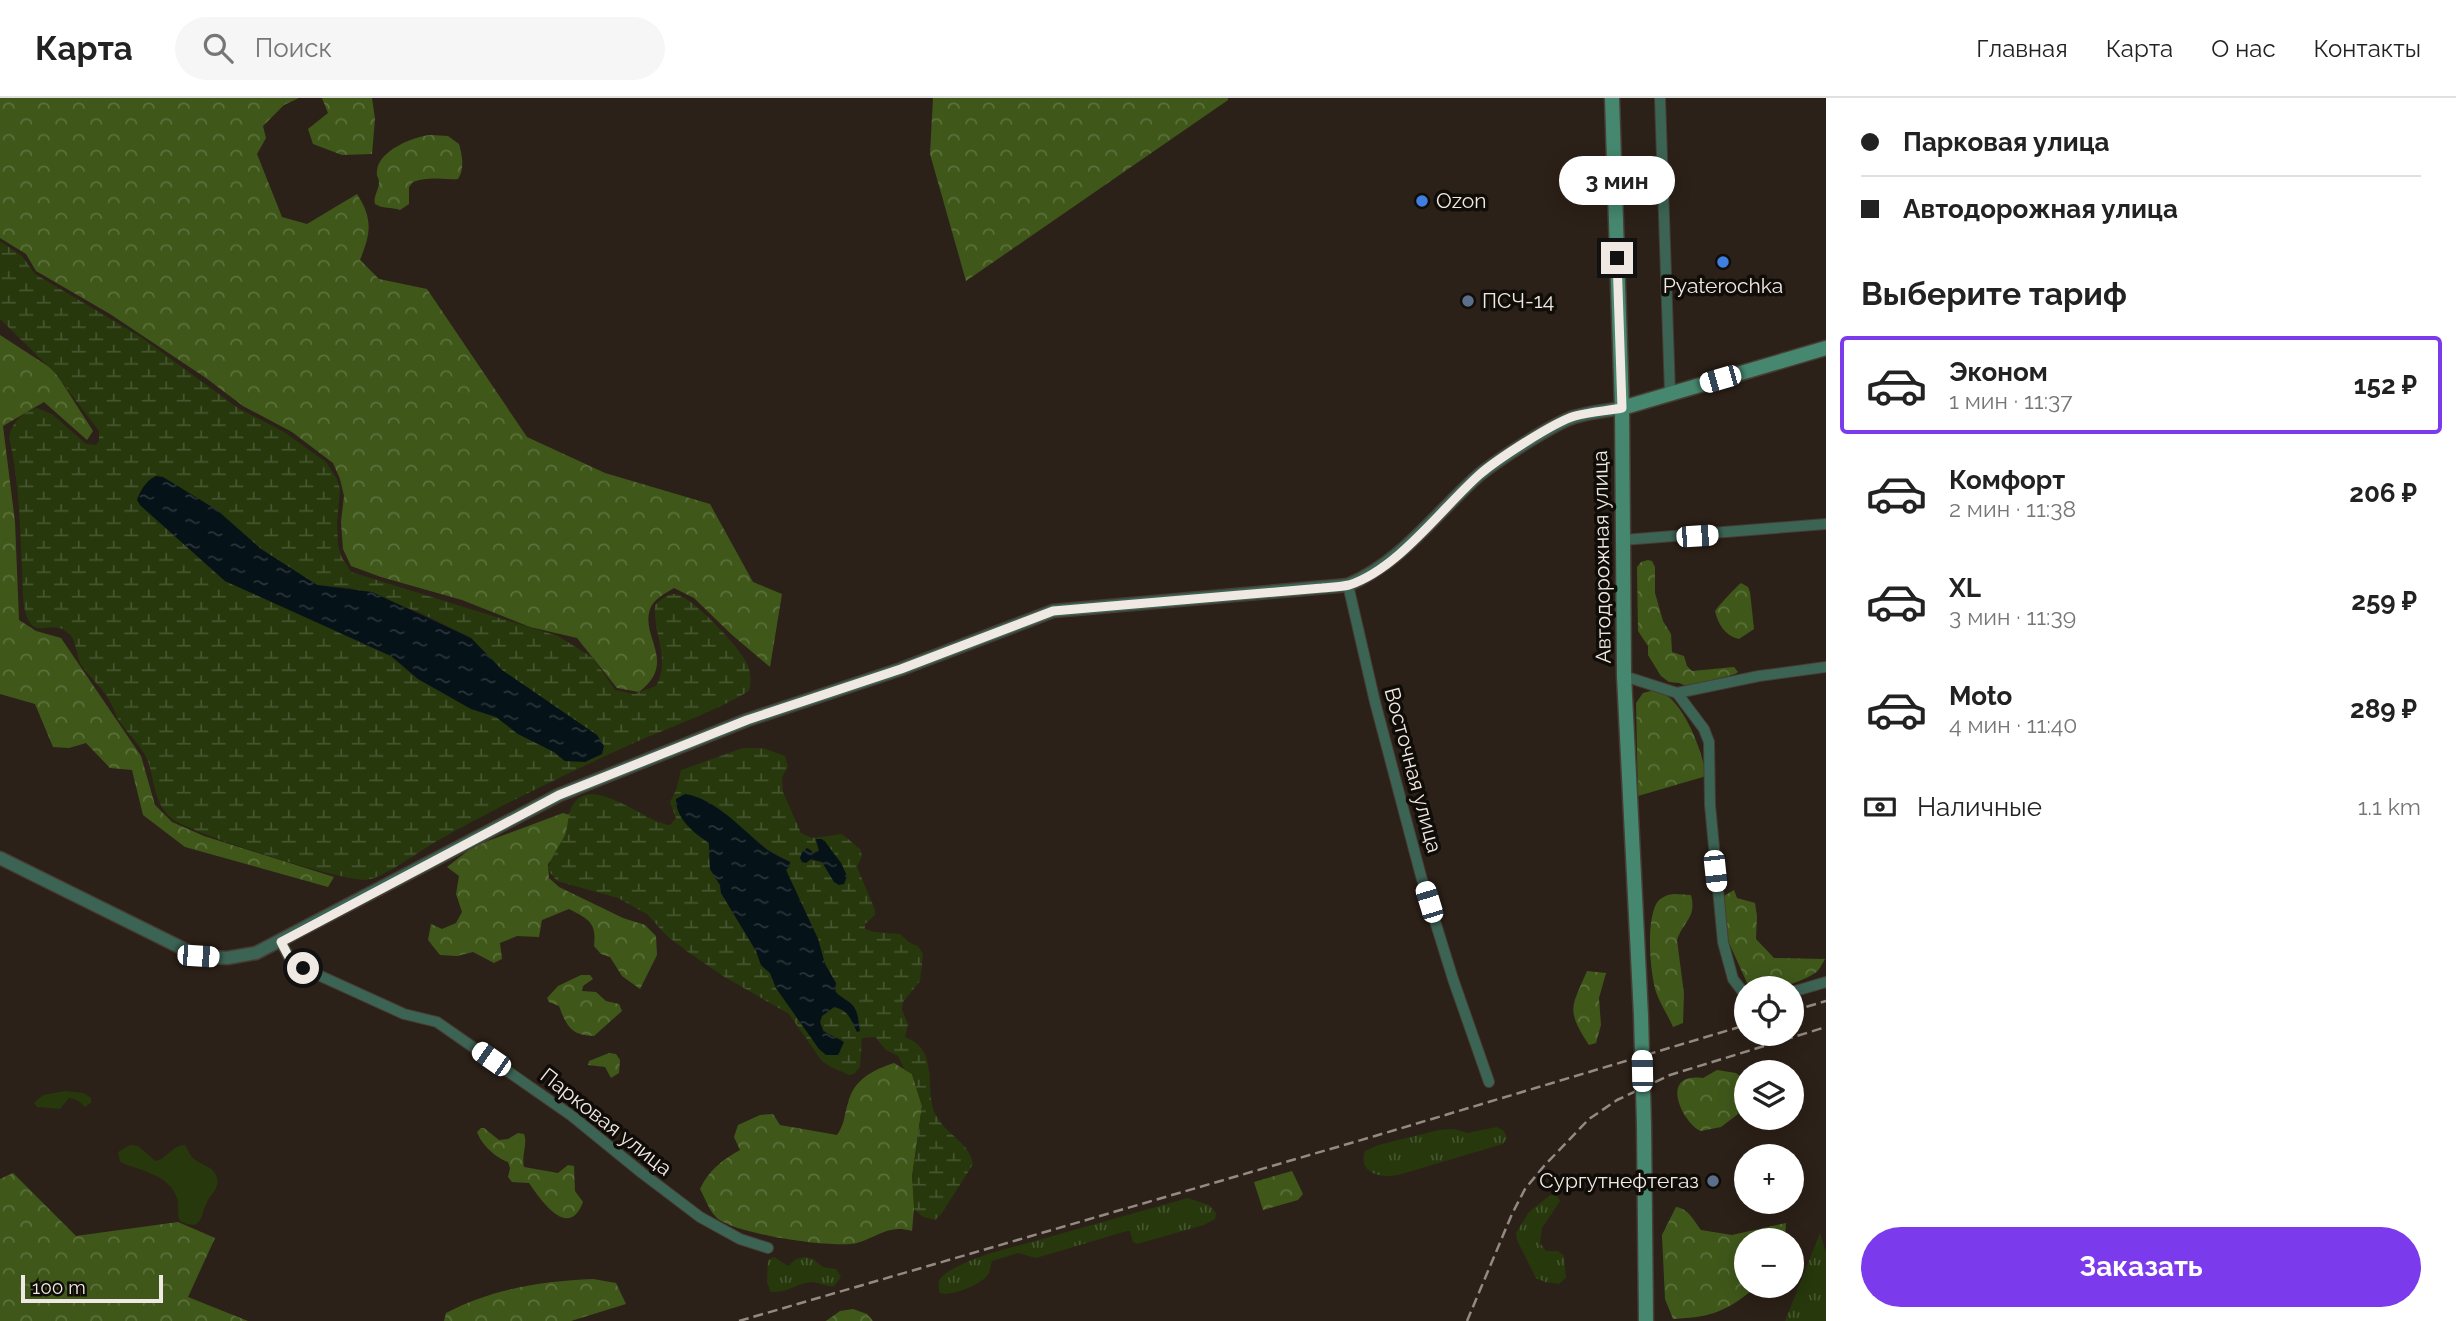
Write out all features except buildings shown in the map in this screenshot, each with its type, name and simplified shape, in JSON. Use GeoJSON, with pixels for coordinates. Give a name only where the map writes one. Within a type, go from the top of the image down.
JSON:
{"type":"FeatureCollection","features":[{"type":"Feature","properties":{"kind":"main road","name":"Автодорожная улица"},"geometry":{"type":"LineString","coordinates":[[1612,98],[1622,408],[1624,676],[1641,1016],[1646,1321]]}},
{"type":"Feature","properties":{"kind":"main road"},"geometry":{"type":"LineString","coordinates":[[1622,408],[1826,348]]}},
{"type":"Feature","properties":{"kind":"street"},"geometry":{"type":"LineString","coordinates":[[1660,98],[1670,393]]}},
{"type":"Feature","properties":{"kind":"street"},"geometry":{"type":"LineString","coordinates":[[0,858],[198,956],[226,958],[256,953],[559,795],[747,720],[901,669],[1053,611],[1348,585],[1380,568],[1414,540],[1480,474],[1529,441],[1573,417],[1622,408]]}},
{"type":"Feature","properties":{"kind":"street"},"geometry":{"type":"LineString","coordinates":[[1623,540],[1826,524]]}},
{"type":"Feature","properties":{"kind":"street","name":"Восточная улица"},"geometry":{"type":"LineString","coordinates":[[1348,585],[1375,702],[1421,876],[1452,979],[1489,1082]]}},
{"type":"Feature","properties":{"kind":"street"},"geometry":{"type":"LineString","coordinates":[[1624,676],[1677,693],[1759,676],[1826,667]]}},
{"type":"Feature","properties":{"kind":"street"},"geometry":{"type":"LineString","coordinates":[[1677,693],[1704,729],[1709,742],[1710,805],[1723,942],[1734,980]]}},
{"type":"Feature","properties":{"kind":"street","name":"Парковая улица"},"geometry":{"type":"LineString","coordinates":[[281,942],[291,961],[303,968],[404,1014],[437,1022],[572,1116],[700,1217],[740,1239],[768,1248]]}},
{"type":"Feature","properties":{"kind":"street"},"geometry":{"type":"LineString","coordinates":[[1804,988],[1826,982]]}},
{"type":"Feature","properties":{"kind":"green space"},"geometry":{"type":"Polygon","coordinates":[[[0,98],[299,98],[284,105],[263,126],[266,138],[257,154],[282,217],[307,224],[357,194],[366,211],[369,226],[360,260],[379,279],[427,289],[527,437],[605,473],[710,504],[753,582],[782,594],[770,667],[694,598],[674,588],[654,602],[649,616],[657,658],[651,681],[639,692],[617,688],[577,638],[530,627],[462,600],[351,566],[343,549],[341,522],[344,496],[333,463],[292,432],[243,406],[110,314],[36,271],[26,254],[0,238],[0,98]]]}},
{"type":"Feature","properties":{"kind":"green space"},"geometry":{"type":"Polygon","coordinates":[[[322,98],[372,98],[375,119],[372,154],[342,155],[313,144],[308,129],[328,113],[322,98]]]}},
{"type":"Feature","properties":{"kind":"green space"},"geometry":{"type":"Polygon","coordinates":[[[933,98],[1228,100],[966,281],[930,154],[933,98]]]}},
{"type":"Feature","properties":{"kind":"green space"},"geometry":{"type":"Polygon","coordinates":[[[431,135],[448,136],[459,144],[462,166],[458,179],[413,182],[409,187],[409,204],[400,210],[375,204],[379,182],[377,171],[383,157],[398,146],[431,135]]]}},
{"type":"Feature","properties":{"kind":"green space"},"geometry":{"type":"Polygon","coordinates":[[[0,241],[22,256],[35,274],[141,337],[238,408],[284,432],[326,462],[340,489],[338,545],[351,572],[558,636],[593,658],[615,690],[634,694],[656,686],[660,676],[662,656],[655,605],[668,595],[681,596],[712,621],[741,653],[750,671],[749,691],[526,794],[437,841],[392,869],[366,880],[299,865],[234,845],[183,825],[171,818],[162,806],[146,758],[118,719],[106,695],[82,666],[71,635],[61,629],[38,628],[28,620],[23,595],[17,486],[9,438],[12,427],[22,415],[37,408],[52,414],[86,444],[96,445],[99,431],[55,373],[0,319],[0,241]],[[140,505],[225,581],[391,656],[418,679],[471,708],[496,717],[518,734],[554,752],[565,761],[502,670],[471,638],[419,612],[350,588],[317,585],[261,549],[240,531],[140,505]]]}},
{"type":"Feature","properties":{"kind":"green space"},"geometry":{"type":"Polygon","coordinates":[[[0,335],[54,370],[93,431],[87,440],[44,402],[3,426],[15,522],[19,620],[36,631],[61,638],[141,756],[155,805],[172,822],[204,836],[334,877],[328,887],[185,847],[143,815],[132,770],[110,768],[86,743],[69,748],[53,747],[35,704],[0,694],[0,335]]]}},
{"type":"Feature","properties":{"kind":"green space"},"geometry":{"type":"Polygon","coordinates":[[[1648,560],[1652,561],[1655,567],[1655,593],[1663,621],[1671,634],[1672,652],[1684,656],[1692,671],[1734,667],[1738,672],[1689,687],[1669,682],[1661,676],[1638,631],[1637,567],[1648,560]]]}},
{"type":"Feature","properties":{"kind":"green space"},"geometry":{"type":"Polygon","coordinates":[[[1741,583],[1748,587],[1750,592],[1754,629],[1739,639],[1723,629],[1715,611],[1741,583]]]}},
{"type":"Feature","properties":{"kind":"green space"},"geometry":{"type":"Polygon","coordinates":[[[1655,690],[1670,698],[1683,714],[1698,745],[1706,774],[1638,796],[1636,703],[1643,693],[1655,690]]]}},
{"type":"Feature","properties":{"kind":"green space"},"geometry":{"type":"Polygon","coordinates":[[[743,748],[763,748],[785,756],[788,767],[782,777],[783,792],[801,833],[812,838],[842,834],[860,849],[862,856],[857,867],[875,910],[875,915],[865,924],[865,929],[900,934],[918,946],[923,954],[920,981],[903,1002],[902,1010],[908,1024],[905,1037],[916,1043],[927,1062],[933,1107],[937,1117],[967,1150],[973,1164],[935,1220],[923,1217],[914,1209],[912,1177],[922,1106],[912,1074],[905,1070],[898,1056],[886,1050],[875,1037],[862,1038],[860,1067],[854,1074],[849,1075],[829,1066],[821,1060],[789,1014],[723,976],[688,952],[667,936],[647,914],[618,898],[557,881],[548,870],[565,835],[572,807],[583,796],[594,794],[607,797],[670,825],[676,818],[670,802],[681,770],[743,748]],[[676,799],[682,819],[709,843],[710,869],[720,885],[721,893],[756,951],[761,965],[770,973],[776,988],[819,1049],[840,1053],[842,1039],[826,1032],[820,1022],[822,1016],[834,1007],[839,1008],[849,1016],[857,1032],[849,1002],[836,993],[835,983],[825,964],[818,939],[786,870],[790,862],[768,850],[728,817],[702,800],[676,799]],[[823,839],[815,840],[819,850],[814,853],[809,848],[808,860],[822,862],[834,882],[847,876],[823,839]]]}},
{"type":"Feature","properties":{"kind":"green space"},"geometry":{"type":"Polygon","coordinates":[[[563,813],[584,819],[548,864],[549,878],[559,887],[623,918],[645,925],[656,936],[657,955],[640,989],[622,976],[610,957],[601,954],[594,946],[594,932],[590,922],[569,909],[542,920],[539,937],[517,936],[500,943],[502,959],[494,963],[473,952],[457,956],[440,955],[428,940],[431,924],[442,929],[456,923],[462,912],[456,894],[459,876],[447,867],[474,846],[563,813]]]}},
{"type":"Feature","properties":{"kind":"green space"},"geometry":{"type":"Polygon","coordinates":[[[1734,890],[1737,898],[1755,903],[1756,939],[1774,958],[1825,959],[1818,971],[1804,979],[1804,976],[1744,976],[1725,934],[1722,897],[1734,890]]]}},
{"type":"Feature","properties":{"kind":"green space"},"geometry":{"type":"Polygon","coordinates":[[[1674,894],[1691,895],[1692,909],[1677,940],[1684,994],[1683,1023],[1673,1027],[1656,992],[1650,931],[1659,900],[1674,894]]]}},
{"type":"Feature","properties":{"kind":"green space"},"geometry":{"type":"Polygon","coordinates":[[[1587,971],[1606,973],[1599,998],[1601,1025],[1596,1043],[1589,1045],[1577,1024],[1573,1009],[1587,971]]]}},
{"type":"Feature","properties":{"kind":"green space"},"geometry":{"type":"Polygon","coordinates":[[[581,975],[590,975],[593,979],[583,986],[582,991],[596,992],[606,1001],[619,1004],[622,1011],[594,1036],[580,1034],[571,1029],[559,1006],[549,1002],[547,998],[558,986],[581,975]]]}},
{"type":"Feature","properties":{"kind":"green space"},"geometry":{"type":"Polygon","coordinates":[[[609,1053],[616,1054],[620,1060],[619,1073],[611,1078],[605,1067],[588,1065],[589,1061],[609,1053]]]}},
{"type":"Feature","properties":{"kind":"green space"},"geometry":{"type":"Polygon","coordinates":[[[894,1063],[912,1074],[922,1106],[912,1177],[915,1197],[912,1231],[896,1229],[857,1243],[828,1244],[762,1234],[742,1229],[716,1217],[700,1189],[717,1166],[740,1150],[734,1137],[738,1125],[760,1115],[773,1114],[780,1125],[837,1135],[855,1088],[872,1072],[894,1063]]]}},
{"type":"Feature","properties":{"kind":"green space"},"geometry":{"type":"Polygon","coordinates":[[[1717,1070],[1734,1073],[1734,1117],[1721,1127],[1701,1131],[1688,1120],[1682,1110],[1677,1091],[1681,1083],[1689,1078],[1703,1078],[1717,1070]]]}},
{"type":"Feature","properties":{"kind":"green space"},"geometry":{"type":"Polygon","coordinates":[[[65,1091],[84,1093],[91,1098],[91,1103],[85,1107],[77,1100],[69,1098],[60,1109],[37,1107],[34,1103],[43,1095],[65,1091]]]}},
{"type":"Feature","properties":{"kind":"green space"},"geometry":{"type":"Polygon","coordinates":[[[1497,1127],[1504,1131],[1507,1138],[1503,1144],[1398,1175],[1372,1173],[1363,1159],[1365,1151],[1378,1145],[1439,1130],[1454,1129],[1467,1133],[1497,1127]]]}},
{"type":"Feature","properties":{"kind":"green space"},"geometry":{"type":"Polygon","coordinates":[[[481,1128],[499,1140],[508,1139],[518,1133],[524,1134],[524,1167],[558,1173],[568,1165],[574,1166],[575,1191],[583,1202],[577,1213],[570,1218],[563,1218],[548,1207],[529,1183],[512,1182],[508,1177],[508,1162],[485,1146],[477,1132],[481,1128]]]}},
{"type":"Feature","properties":{"kind":"green space"},"geometry":{"type":"Polygon","coordinates":[[[130,1145],[138,1146],[156,1161],[177,1147],[185,1145],[193,1158],[214,1172],[217,1185],[197,1223],[193,1225],[180,1221],[177,1198],[161,1178],[120,1162],[118,1152],[130,1145]]]}},
{"type":"Feature","properties":{"kind":"green space"},"geometry":{"type":"Polygon","coordinates":[[[1292,1171],[1303,1194],[1298,1200],[1263,1210],[1254,1182],[1292,1171]]]}},
{"type":"Feature","properties":{"kind":"green space"},"geometry":{"type":"Polygon","coordinates":[[[13,1173],[76,1236],[178,1222],[215,1238],[188,1297],[248,1321],[0,1321],[0,1179],[13,1173]]]}},
{"type":"Feature","properties":{"kind":"green space"},"geometry":{"type":"Polygon","coordinates":[[[1550,1195],[1557,1196],[1560,1201],[1542,1228],[1540,1243],[1546,1251],[1558,1251],[1564,1256],[1566,1278],[1559,1284],[1536,1278],[1516,1233],[1529,1212],[1550,1195]]]}},
{"type":"Feature","properties":{"kind":"green space"},"geometry":{"type":"Polygon","coordinates":[[[1188,1198],[1209,1205],[1216,1213],[1215,1219],[1204,1225],[1137,1244],[1133,1242],[1130,1231],[1127,1231],[1036,1258],[1018,1253],[992,1261],[988,1275],[964,1290],[940,1293],[939,1282],[942,1277],[976,1258],[1188,1198]]]}},
{"type":"Feature","properties":{"kind":"green space"},"geometry":{"type":"Polygon","coordinates":[[[1676,1207],[1687,1212],[1701,1230],[1734,1235],[1734,1298],[1742,1298],[1718,1312],[1673,1319],[1665,1299],[1662,1235],[1676,1207]]]}},
{"type":"Feature","properties":{"kind":"green space"},"geometry":{"type":"Polygon","coordinates":[[[1786,1223],[1786,1228],[1764,1228],[1786,1223]]]}},
{"type":"Feature","properties":{"kind":"green space"},"geometry":{"type":"Polygon","coordinates":[[[1820,1233],[1826,1253],[1826,1321],[1785,1321],[1794,1298],[1804,1298],[1804,1273],[1820,1233]]]}},
{"type":"Feature","properties":{"kind":"green space"},"geometry":{"type":"Polygon","coordinates":[[[774,1257],[788,1266],[796,1259],[813,1259],[823,1267],[836,1269],[841,1277],[834,1286],[811,1282],[771,1292],[767,1283],[768,1260],[774,1257]]]}},
{"type":"Feature","properties":{"kind":"green space"},"geometry":{"type":"Polygon","coordinates":[[[593,1279],[616,1283],[626,1304],[571,1321],[444,1321],[446,1313],[499,1292],[536,1284],[593,1279]]]}},
{"type":"Feature","properties":{"kind":"green space"},"geometry":{"type":"Polygon","coordinates":[[[853,1309],[867,1314],[873,1321],[826,1321],[840,1311],[853,1309]]]}},
{"type":"Feature","properties":{"kind":"water"},"geometry":{"type":"Polygon","coordinates":[[[156,476],[163,477],[217,510],[261,549],[317,585],[372,592],[471,638],[502,670],[597,735],[604,746],[602,754],[585,762],[565,761],[554,752],[518,734],[496,717],[471,709],[418,679],[391,656],[225,581],[140,505],[137,500],[142,489],[156,476]]]}},
{"type":"Feature","properties":{"kind":"water"},"geometry":{"type":"Polygon","coordinates":[[[685,794],[718,808],[766,849],[790,862],[786,870],[818,939],[825,964],[836,983],[835,991],[855,1008],[858,1015],[860,1031],[857,1032],[849,1016],[839,1008],[834,1007],[822,1016],[820,1022],[823,1031],[844,1042],[838,1055],[826,1055],[819,1049],[776,988],[770,973],[761,965],[756,951],[721,893],[720,885],[710,869],[709,843],[692,830],[679,813],[676,799],[685,794]]]}},
{"type":"Feature","properties":{"kind":"water"},"geometry":{"type":"Polygon","coordinates":[[[816,839],[823,839],[841,863],[847,876],[844,884],[834,882],[822,862],[811,859],[806,863],[802,862],[802,852],[807,848],[814,853],[819,851],[816,839]]]}},
{"type":"Feature","properties":{"kind":"railway"},"geometry":{"type":"LineString","coordinates":[[1804,1007],[1826,1001]]}},
{"type":"Feature","properties":{"kind":"railway"},"geometry":{"type":"LineString","coordinates":[[1467,1321],[1525,1189],[1589,1119],[1617,1100],[1670,1075],[1826,1027]]}},
{"type":"Feature","properties":{"kind":"railway"},"geometry":{"type":"LineString","coordinates":[[739,1321],[1734,1029]]}},
{"type":"Feature","properties":{"kind":"place","name":"Ozon"},"geometry":{"type":"Point","coordinates":[1422,201]}},
{"type":"Feature","properties":{"kind":"place","name":"Pyaterochka"},"geometry":{"type":"Point","coordinates":[1723,262]}},
{"type":"Feature","properties":{"kind":"place","name":"ПСЧ-14"},"geometry":{"type":"Point","coordinates":[1468,301]}},
{"type":"Feature","properties":{"kind":"place","name":"Сургутнефтегаз"},"geometry":{"type":"Point","coordinates":[1713,1181]}},
{"type":"Feature","properties":{"kind":"route"},"geometry":{"type":"LineString","coordinates":[[303,968],[291,961],[281,942],[559,795],[747,720],[901,669],[1053,611],[1322,588],[1348,585],[1361,580],[1414,540],[1480,474],[1529,441],[1573,417],[1622,408],[1617,258]]}}]}
